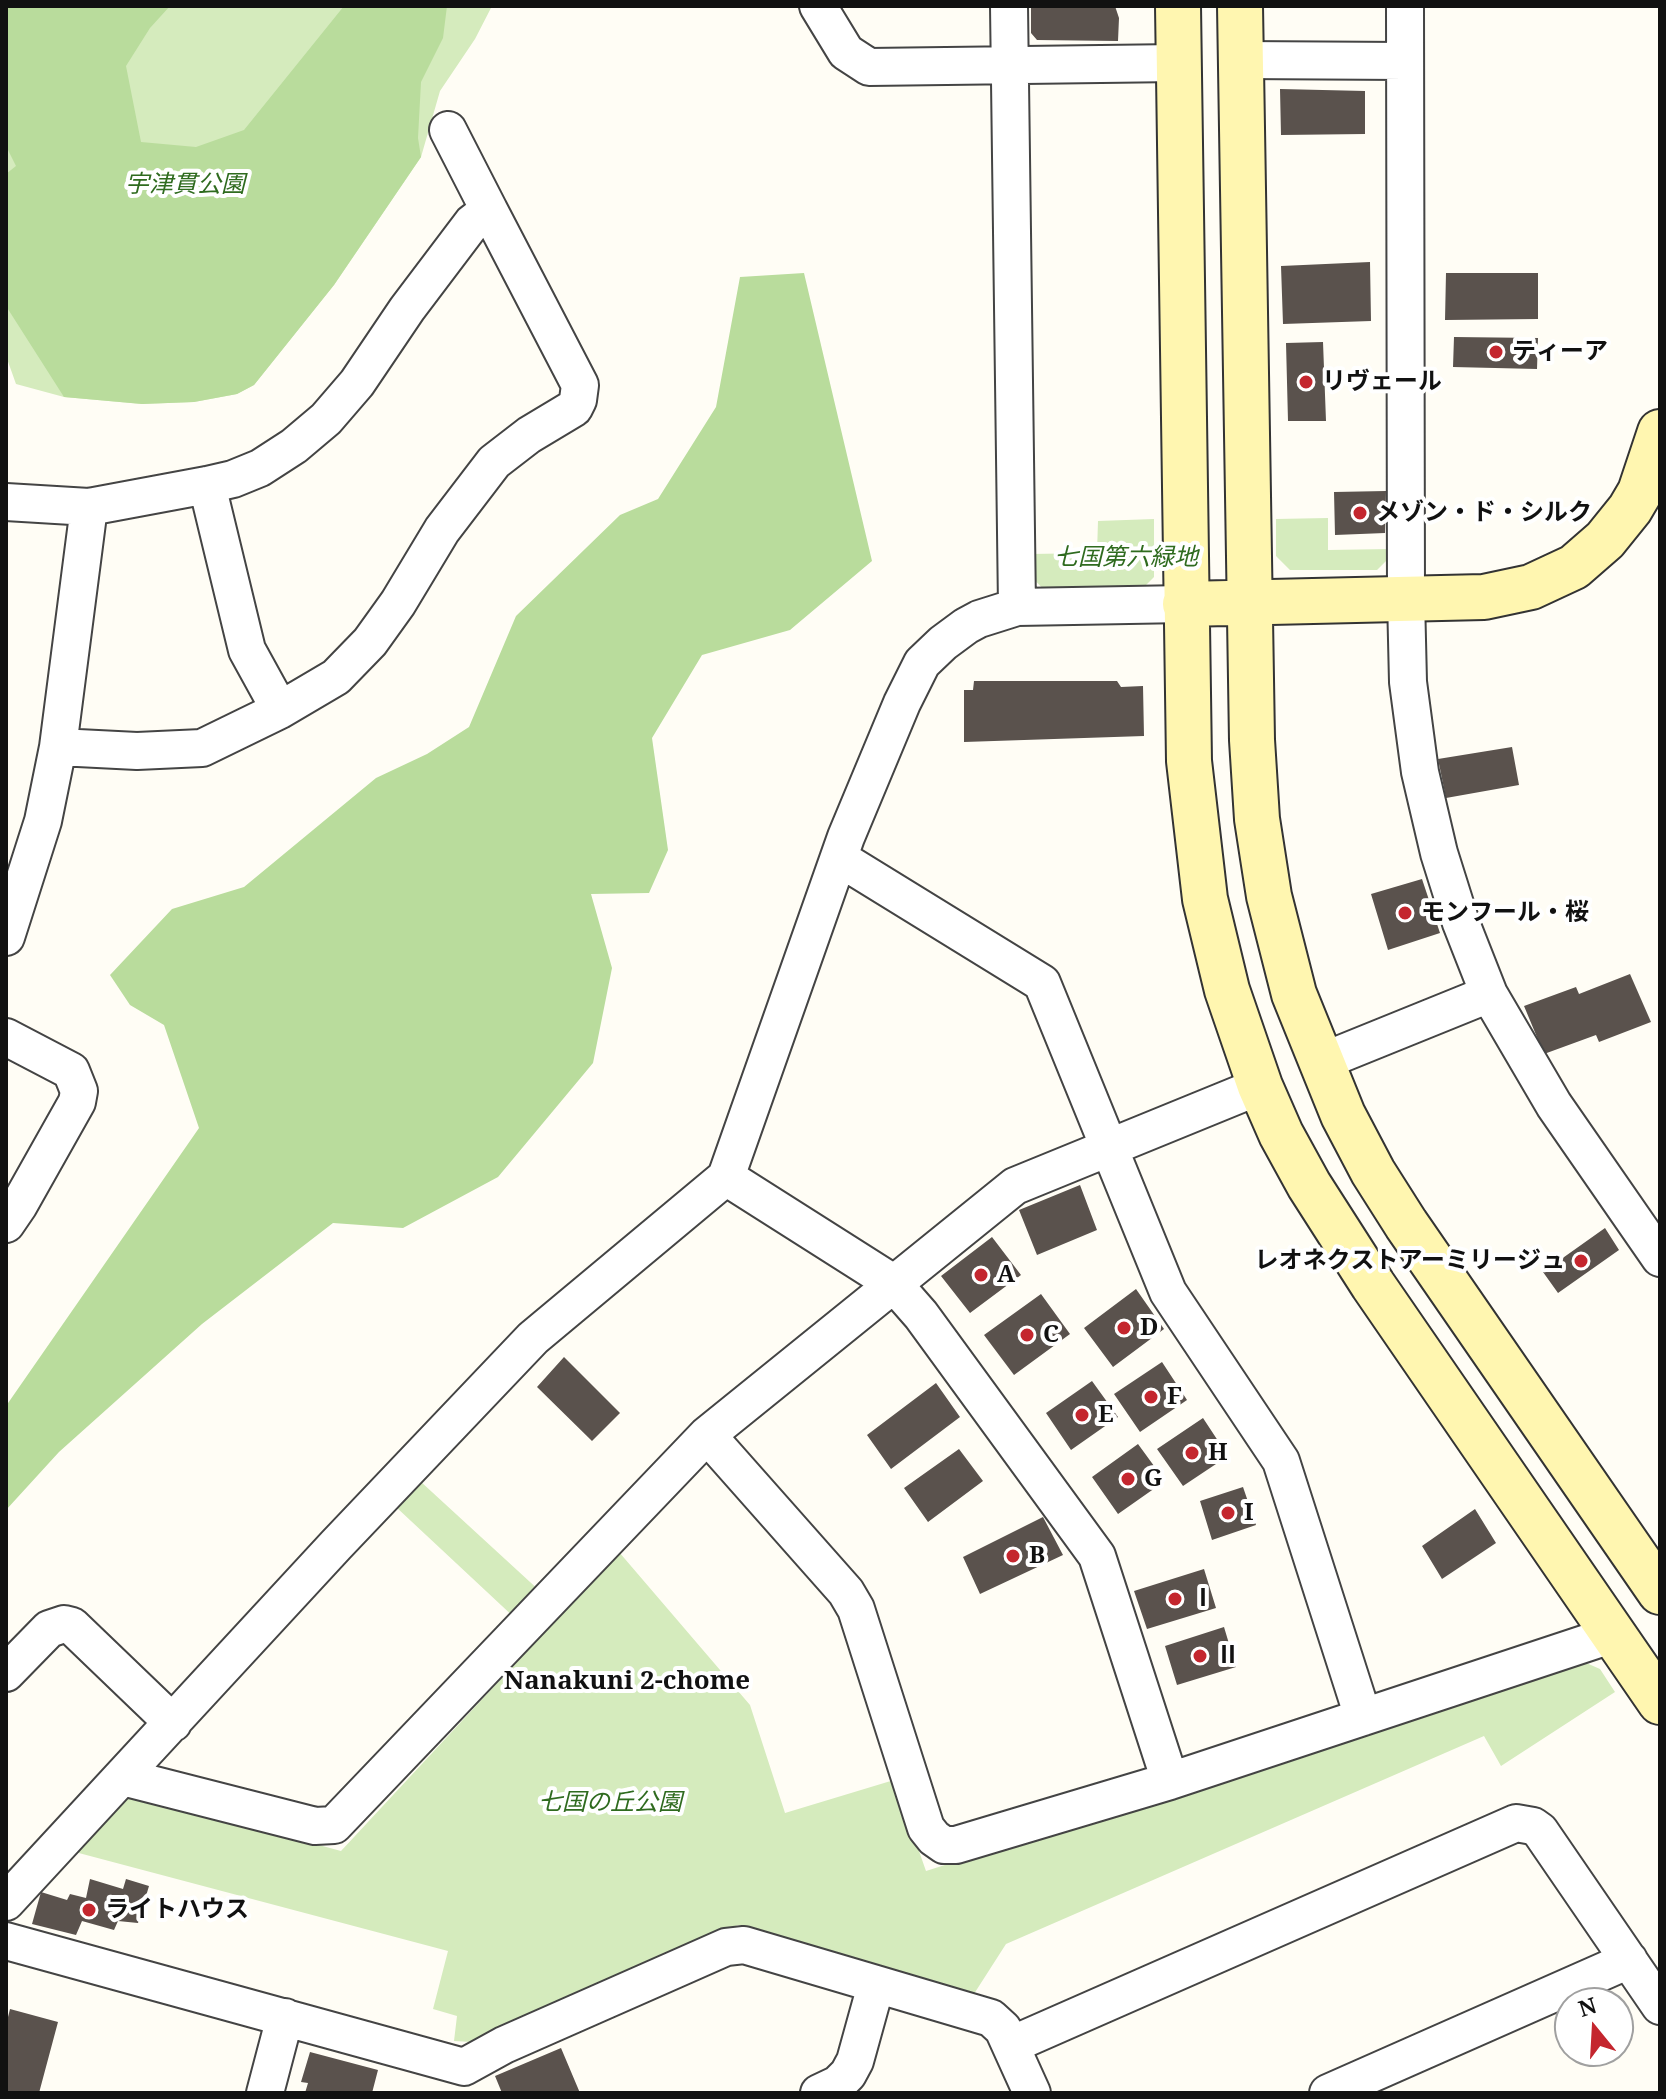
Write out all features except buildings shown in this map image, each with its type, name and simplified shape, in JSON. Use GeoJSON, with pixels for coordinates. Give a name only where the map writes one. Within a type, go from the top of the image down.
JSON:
{"type":"FeatureCollection","features":[{"type":"Feature","properties":{"kind":"street"},"geometry":{"type":"LineString","coordinates":[[818,6],[846,52],[869,67],[1178,63]]}},
{"type":"Feature","properties":{"kind":"street"},"geometry":{"type":"LineString","coordinates":[[1009,6],[1017,607]]}},
{"type":"Feature","properties":{"kind":"street"},"geometry":{"type":"LineString","coordinates":[[1178,6],[1189,761],[1205,899],[1227,990],[1260,1086],[1281,1134],[1338,1233],[1660,1702]]}},
{"type":"Feature","properties":{"kind":"street"},"geometry":{"type":"LineString","coordinates":[[1240,6],[1252,740],[1257,819],[1269,896],[1294,994],[1343,1115],[1373,1172],[1660,1592]]}},
{"type":"Feature","properties":{"kind":"street"},"geometry":{"type":"LineString","coordinates":[[1405,6],[1406,598],[1408,682],[1420,772],[1439,853],[1461,923],[1489,994],[1554,1105],[1660,1258]]}},
{"type":"Feature","properties":{"kind":"street"},"geometry":{"type":"LineString","coordinates":[[1241,60],[1404,61]]}},
{"type":"Feature","properties":{"kind":"street"},"geometry":{"type":"LineString","coordinates":[[58,747],[137,751],[202,748],[280,710],[336,677],[370,642],[398,603],[442,530],[494,462],[529,435],[574,408],[580,385],[448,130]]}},
{"type":"Feature","properties":{"kind":"street"},"geometry":{"type":"LineString","coordinates":[[6,502],[89,507],[207,485],[260,468],[294,446],[326,419],[357,383],[464,233],[489,210]]}},
{"type":"Feature","properties":{"kind":"street"},"geometry":{"type":"LineString","coordinates":[[6,1902],[336,1545],[533,1338],[726,1177],[839,858],[902,703],[922,663],[943,643],[966,626],[1017,607],[1484,597],[1531,587],[1574,567],[1605,540],[1630,509],[1648,473],[1660,432]]}},
{"type":"Feature","properties":{"kind":"street"},"geometry":{"type":"LineString","coordinates":[[207,485],[247,650],[280,710]]}},
{"type":"Feature","properties":{"kind":"street"},"geometry":{"type":"LineString","coordinates":[[6,937],[17,866],[43,821],[58,747],[89,507]]}},
{"type":"Feature","properties":{"kind":"street"},"geometry":{"type":"LineString","coordinates":[[839,858],[1042,983],[1168,1292],[1281,1461],[1363,1717]]}},
{"type":"Feature","properties":{"kind":"street"},"geometry":{"type":"LineString","coordinates":[[1321,1062],[1489,994]]}},
{"type":"Feature","properties":{"kind":"street"},"geometry":{"type":"LineString","coordinates":[[6,1037],[71,1071],[79,1091],[77,1102],[6,1224]]}},
{"type":"Feature","properties":{"kind":"street"},"geometry":{"type":"LineString","coordinates":[[123,1777],[315,1826],[334,1825],[707,1435],[893,1283],[1015,1186],[1260,1086]]}},
{"type":"Feature","properties":{"kind":"street"},"geometry":{"type":"LineString","coordinates":[[726,1177],[893,1283],[921,1315],[1097,1556],[1170,1781]]}},
{"type":"Feature","properties":{"kind":"street"},"geometry":{"type":"LineString","coordinates":[[707,1435],[846,1592],[856,1609],[926,1828],[944,1845],[956,1845],[1170,1781],[1614,1634]]}},
{"type":"Feature","properties":{"kind":"street"},"geometry":{"type":"LineString","coordinates":[[6,1673],[49,1629],[64,1624],[72,1626],[173,1723]]}},
{"type":"Feature","properties":{"kind":"street"},"geometry":{"type":"LineString","coordinates":[[1011,2045],[1516,1823],[1533,1826],[1540,1831],[1660,2006]]}},
{"type":"Feature","properties":{"kind":"street"},"geometry":{"type":"LineString","coordinates":[[6,1941],[285,2017],[470,2080],[504,2045],[735,1945],[760,1949],[991,2018],[1003,2029],[1032,2093]]}},
{"type":"Feature","properties":{"kind":"street"},"geometry":{"type":"LineString","coordinates":[[1328,2093],[1629,1960]]}},
{"type":"Feature","properties":{"kind":"street"},"geometry":{"type":"LineString","coordinates":[[819,2093],[838,2084],[855,2061],[876,1985]]}},
{"type":"Feature","properties":{"kind":"street"},"geometry":{"type":"LineString","coordinates":[[265,2093],[285,2017]]}},
{"type":"Feature","properties":{"kind":"green space","name":"宇津貫公園"},"geometry":{"type":"Polygon","coordinates":[[[6,6],[492,6],[475,39],[440,91],[421,157],[334,285],[254,385],[237,394],[194,402],[142,404],[64,397],[16,384],[6,356],[6,6]]]}},
{"type":"Feature","properties":{"kind":"green space","name":"宇津貫公園"},"geometry":{"type":"Polygon","coordinates":[[[6,6],[170,6],[150,28],[126,66],[141,142],[196,147],[244,130],[344,6],[447,6],[443,38],[421,82],[418,138],[421,157],[334,285],[254,385],[237,394],[194,402],[142,404],[64,397],[6,306],[6,174],[16,166],[6,146],[6,6]]]}},
{"type":"Feature","properties":{"kind":"green space"},"geometry":{"type":"Polygon","coordinates":[[[804,273],[872,561],[790,630],[702,655],[652,738],[668,850],[649,893],[591,894],[612,968],[593,1063],[498,1177],[403,1228],[333,1223],[202,1324],[59,1452],[6,1510],[6,1406],[199,1128],[164,1025],[130,1005],[110,975],[172,909],[244,887],[376,778],[427,754],[469,727],[516,616],[620,515],[658,499],[716,407],[740,277],[804,273]]]}},
{"type":"Feature","properties":{"kind":"green space"},"geometry":{"type":"Polygon","coordinates":[[[1328,518],[1328,550],[1390,549],[1390,557],[1377,570],[1290,570],[1276,556],[1276,519],[1328,518]]]}},
{"type":"Feature","properties":{"kind":"green space","name":"七国第六緑地"},"geometry":{"type":"Polygon","coordinates":[[[1154,519],[1154,577],[1143,588],[1045,591],[1030,575],[1029,554],[1097,553],[1098,521],[1154,519]]]}},
{"type":"Feature","properties":{"kind":"green space"},"geometry":{"type":"Polygon","coordinates":[[[420,1481],[542,1593],[517,1620],[396,1507],[420,1481]]]}},
{"type":"Feature","properties":{"kind":"green space","name":"七国の丘公園"},"geometry":{"type":"Polygon","coordinates":[[[619,1552],[750,1705],[785,1813],[894,1780],[926,1871],[1584,1662],[1600,1669],[1615,1692],[1501,1766],[1484,1736],[1006,1944],[972,1997],[738,1925],[472,2042],[454,2041],[457,2016],[433,2009],[448,1951],[75,1852],[119,1802],[138,1796],[341,1851],[619,1552]]]}},
{"type":"Feature","properties":{"kind":"place","name":"ティーア"},"geometry":{"type":"Point","coordinates":[1496,352]}},
{"type":"Feature","properties":{"kind":"place","name":"リヴェール"},"geometry":{"type":"Point","coordinates":[1306,382]}},
{"type":"Feature","properties":{"kind":"place","name":"メゾン・ド・シルク"},"geometry":{"type":"Point","coordinates":[1360,513]}},
{"type":"Feature","properties":{"kind":"place","name":"モンフール・桜"},"geometry":{"type":"Point","coordinates":[1405,913]}},
{"type":"Feature","properties":{"kind":"place","name":"レオネクストアーミリージュ"},"geometry":{"type":"Point","coordinates":[1581,1261]}},
{"type":"Feature","properties":{"kind":"place","name":"A"},"geometry":{"type":"Point","coordinates":[981,1275]}},
{"type":"Feature","properties":{"kind":"place","name":"D"},"geometry":{"type":"Point","coordinates":[1124,1328]}},
{"type":"Feature","properties":{"kind":"place","name":"C"},"geometry":{"type":"Point","coordinates":[1027,1335]}},
{"type":"Feature","properties":{"kind":"place","name":"F"},"geometry":{"type":"Point","coordinates":[1151,1397]}},
{"type":"Feature","properties":{"kind":"place","name":"E"},"geometry":{"type":"Point","coordinates":[1082,1415]}},
{"type":"Feature","properties":{"kind":"place","name":"H"},"geometry":{"type":"Point","coordinates":[1192,1453]}},
{"type":"Feature","properties":{"kind":"place","name":"G"},"geometry":{"type":"Point","coordinates":[1128,1479]}},
{"type":"Feature","properties":{"kind":"place","name":"I"},"geometry":{"type":"Point","coordinates":[1228,1513]}},
{"type":"Feature","properties":{"kind":"place","name":"B"},"geometry":{"type":"Point","coordinates":[1013,1556]}},
{"type":"Feature","properties":{"kind":"place","name":"Ⅰ"},"geometry":{"type":"Point","coordinates":[1175,1599]}},
{"type":"Feature","properties":{"kind":"place","name":"Ⅱ"},"geometry":{"type":"Point","coordinates":[1200,1656]}},
{"type":"Feature","properties":{"kind":"place","name":"ライトハウス"},"geometry":{"type":"Point","coordinates":[89,1910]}},
{"type":"Feature","properties":{"kind":"district","name":"Nanakuni 2-chome"},"geometry":{"type":"Point","coordinates":[627,1682]}}]}
